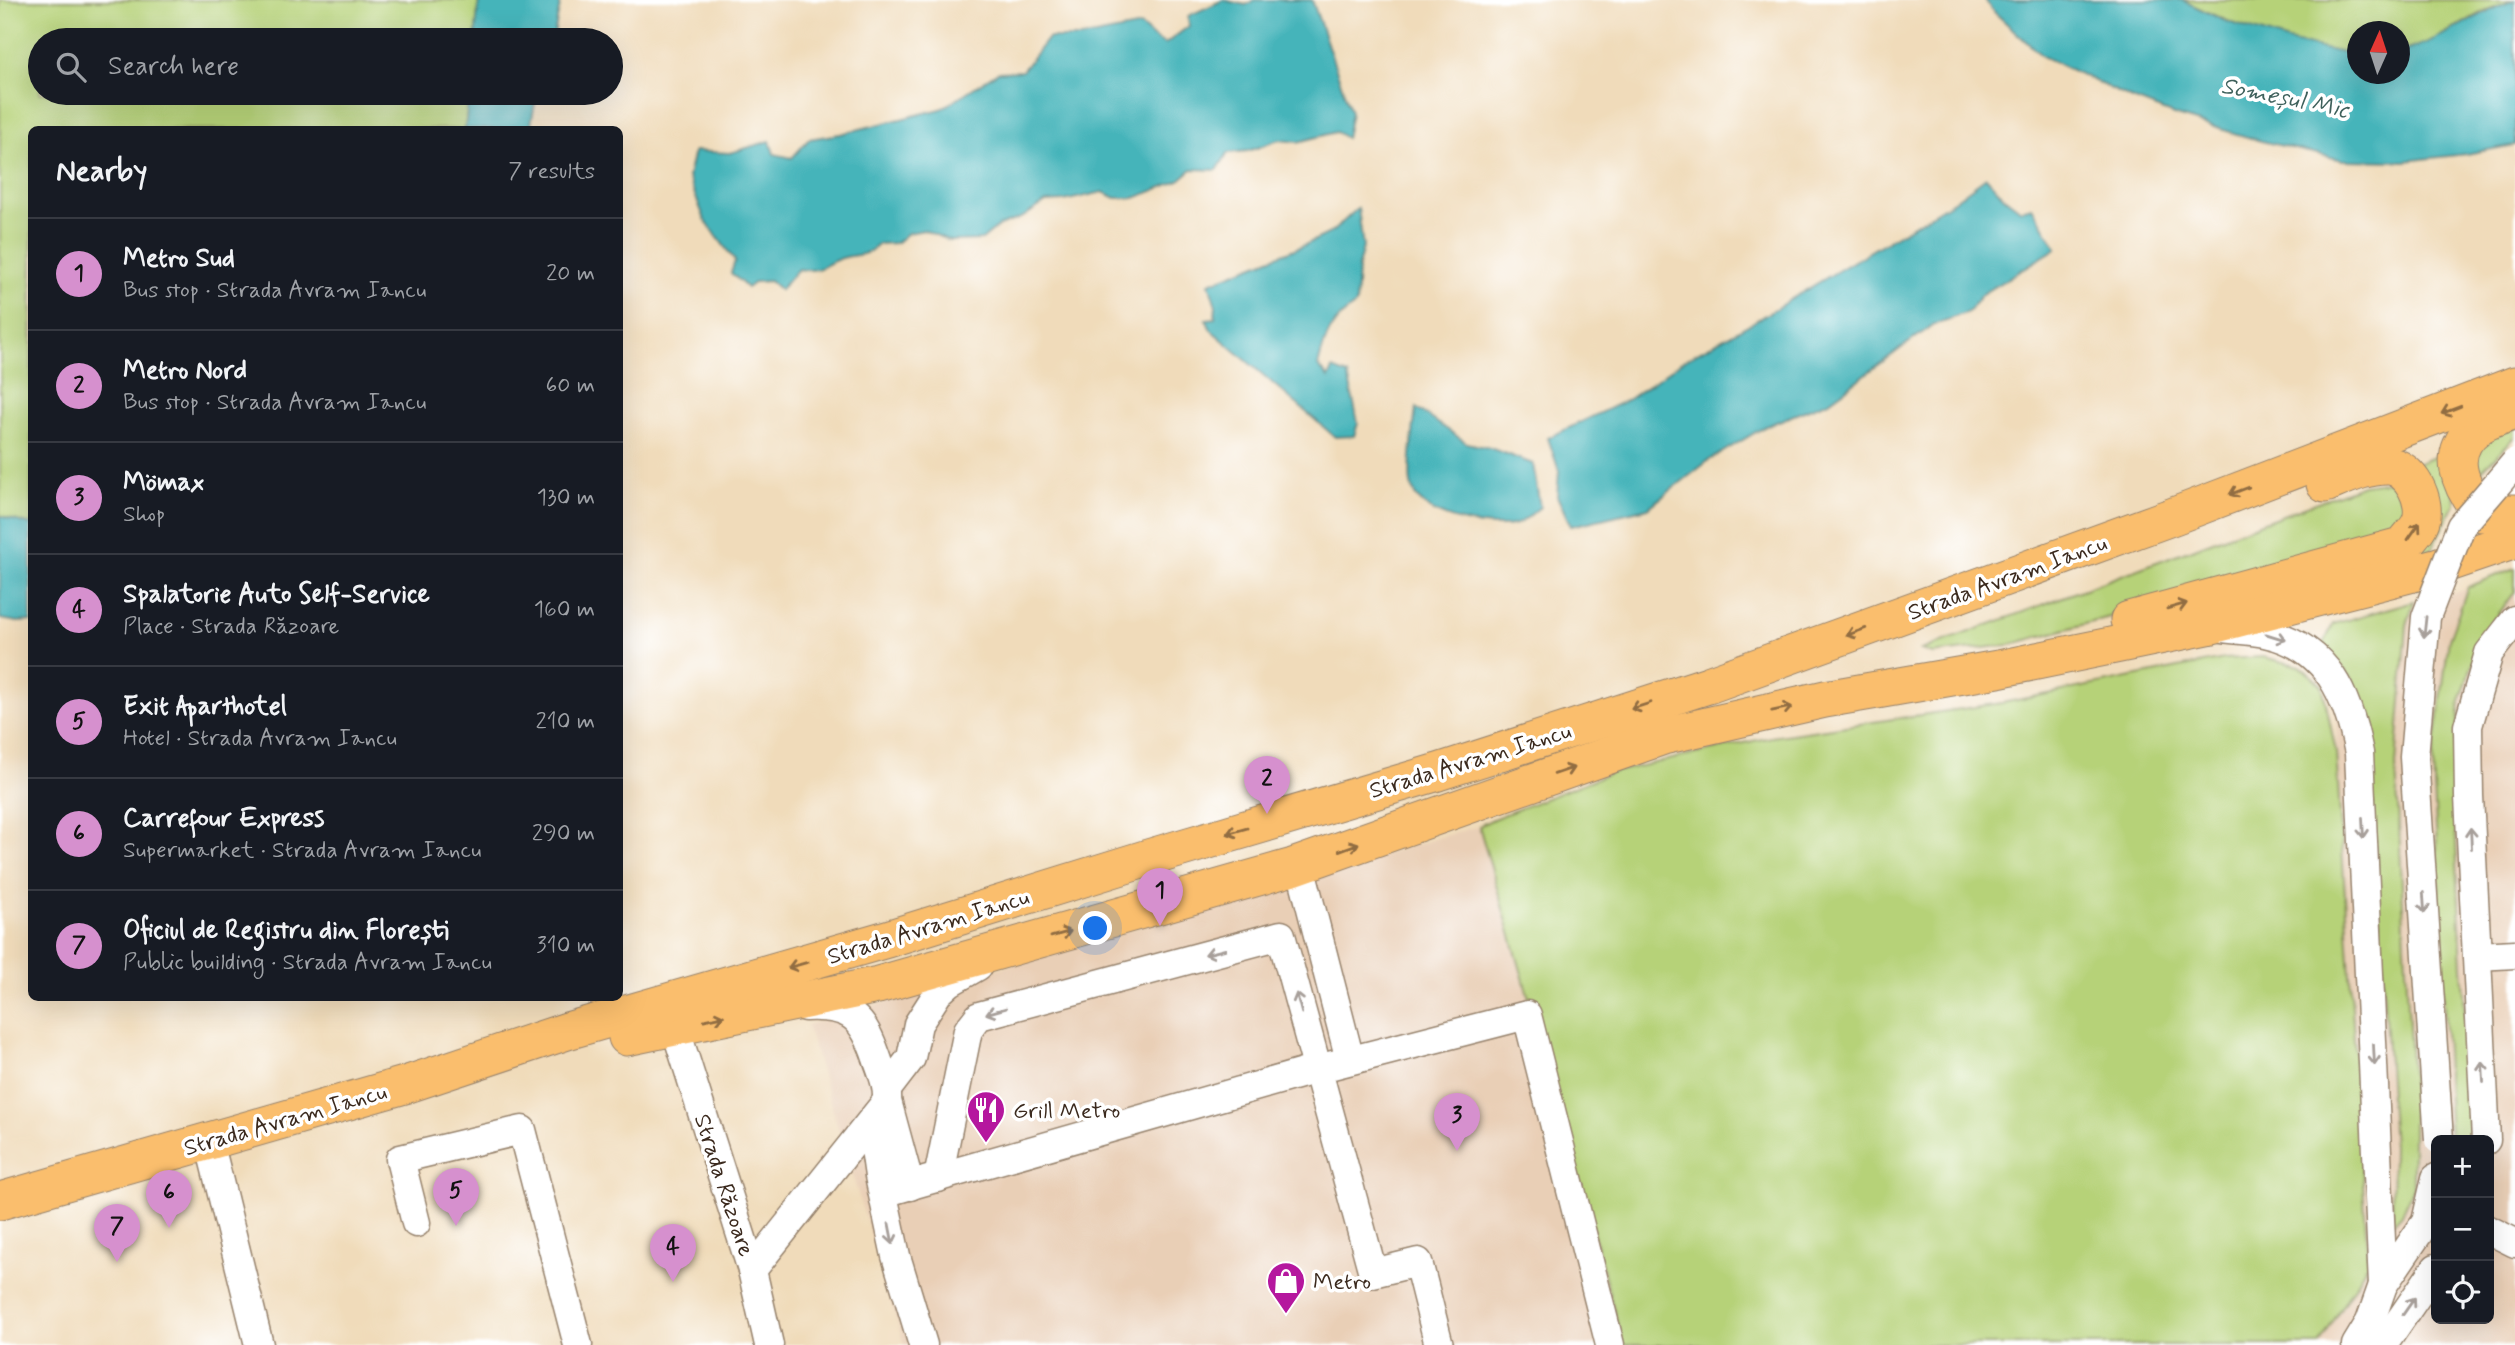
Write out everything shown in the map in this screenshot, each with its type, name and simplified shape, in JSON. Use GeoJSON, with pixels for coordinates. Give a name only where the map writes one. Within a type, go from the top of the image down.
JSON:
{"type":"FeatureCollection","features":[{"type":"Feature","properties":{"kind":"main road","name":"Strada Avram Iancu"},"geometry":{"type":"LineString","coordinates":[[0,1202],[408,1084],[567,1031],[887,939],[1147,858],[1438,772],[1708,685],[2174,516],[2515,385]]}},
{"type":"Feature","properties":{"kind":"main road"},"geometry":{"type":"LineString","coordinates":[[2515,411],[2478,427],[2463,444],[2456,468],[2467,496],[2482,513],[2515,513]]}},
{"type":"Feature","properties":{"kind":"main road"},"geometry":{"type":"LineString","coordinates":[[1897,617],[2038,593],[2366,468],[2390,465],[2411,478],[2422,499],[2421,522],[2403,545],[2066,637],[1998,669]]}},
{"type":"Feature","properties":{"kind":"main road","name":"Strada Avram Iancu"},"geometry":{"type":"LineString","coordinates":[[408,1084],[892,981],[1009,949],[1300,865],[1663,736],[1825,699],[1998,669],[2208,626],[2437,567],[2515,540]]}},
{"type":"Feature","properties":{"kind":"street"},"geometry":{"type":"LineString","coordinates":[[2439,1135],[2414,757],[2426,617],[2461,526],[2515,463]]}},
{"type":"Feature","properties":{"kind":"street"},"geometry":{"type":"LineString","coordinates":[[2486,1135],[2468,726],[2489,653],[2515,620]]}},
{"type":"Feature","properties":{"kind":"street"},"geometry":{"type":"LineString","coordinates":[[2208,626],[2266,633],[2288,640],[2311,654],[2335,681],[2345,698],[2352,719],[2359,753],[2383,1285]]}},
{"type":"Feature","properties":{"kind":"street"},"geometry":{"type":"LineString","coordinates":[[1300,865],[1350,1060]]}},
{"type":"Feature","properties":{"kind":"street"},"geometry":{"type":"LineString","coordinates":[[938,1178],[968,1030],[979,1016],[1282,935],[1373,1273],[1418,1262],[1439,1345]]}},
{"type":"Feature","properties":{"kind":"street"},"geometry":{"type":"LineString","coordinates":[[752,1270],[888,1094],[911,1058],[918,1024],[938,993],[950,982],[1009,949]]}},
{"type":"Feature","properties":{"kind":"street"},"geometry":{"type":"LineString","coordinates":[[2477,956],[2515,954]]}},
{"type":"Feature","properties":{"kind":"street"},"geometry":{"type":"LineString","coordinates":[[892,981],[918,1024]]}},
{"type":"Feature","properties":{"kind":"street"},"geometry":{"type":"LineString","coordinates":[[876,1056],[892,981]]}},
{"type":"Feature","properties":{"kind":"street"},"geometry":{"type":"LineString","coordinates":[[763,1008],[815,1007],[857,1017],[870,1036],[888,1094],[910,1186]]}},
{"type":"Feature","properties":{"kind":"street"},"geometry":{"type":"LineString","coordinates":[[883,1193],[1317,1069],[1527,1015],[1610,1345]]}},
{"type":"Feature","properties":{"kind":"street","name":"Strada Răzoare"},"geometry":{"type":"LineString","coordinates":[[675,1027],[752,1270],[769,1345]]}},
{"type":"Feature","properties":{"kind":"street"},"geometry":{"type":"LineString","coordinates":[[888,1094],[873,1135],[896,1256],[923,1345]]}},
{"type":"Feature","properties":{"kind":"street"},"geometry":{"type":"LineString","coordinates":[[416,1223],[400,1159],[522,1130],[578,1345]]}},
{"type":"Feature","properties":{"kind":"street"},"geometry":{"type":"LineString","coordinates":[[209,1140],[259,1345]]}},
{"type":"Feature","properties":{"kind":"street"},"geometry":{"type":"LineString","coordinates":[[2356,1345],[2370,1322],[2383,1285],[2427,1222],[2433,1198]]}},
{"type":"Feature","properties":{"kind":"street"},"geometry":{"type":"LineString","coordinates":[[2494,1232],[2515,1243]]}},
{"type":"Feature","properties":{"kind":"street"},"geometry":{"type":"LineString","coordinates":[[2383,1345],[2431,1275]]}},
{"type":"Feature","properties":{"kind":"shaded area"},"geometry":{"type":"Polygon","coordinates":[[[2515,573],[2515,1345],[2319,1345],[2368,1263],[2336,752],[2337,631],[2515,573]]]}},
{"type":"Feature","properties":{"kind":"shaded area"},"geometry":{"type":"Polygon","coordinates":[[[1479,826],[1493,856],[1624,1345],[904,1345],[807,1025],[1479,826]]]}},
{"type":"Feature","properties":{"kind":"green space"},"geometry":{"type":"Polygon","coordinates":[[[0,0],[479,0],[476,28],[28,28],[28,105],[468,105],[465,126],[28,126],[28,524],[0,516],[0,0]]]}},
{"type":"Feature","properties":{"kind":"green space"},"geometry":{"type":"Polygon","coordinates":[[[2182,0],[2514,0],[2484,11],[2425,45],[2410,49],[2410,21],[2347,21],[2347,53],[2289,43],[2223,19],[2182,0]]]}},
{"type":"Feature","properties":{"kind":"green space"},"geometry":{"type":"Polygon","coordinates":[[[2515,427],[2515,437],[2476,476],[2476,443],[2515,427]]]}},
{"type":"Feature","properties":{"kind":"green space"},"geometry":{"type":"Polygon","coordinates":[[[2451,450],[2455,505],[2431,549],[2417,553],[2411,466],[2451,450]]]}},
{"type":"Feature","properties":{"kind":"green space"},"geometry":{"type":"Polygon","coordinates":[[[2390,481],[2409,509],[2394,538],[2009,645],[1932,654],[1921,650],[2363,485],[2390,481]]]}},
{"type":"Feature","properties":{"kind":"green space"},"geometry":{"type":"Polygon","coordinates":[[[2515,568],[2515,592],[2482,636],[2460,701],[2453,778],[2471,1098],[2469,1135],[2450,1135],[2433,760],[2449,639],[2468,587],[2515,568]]]}},
{"type":"Feature","properties":{"kind":"green space"},"geometry":{"type":"Polygon","coordinates":[[[2414,601],[2407,625],[2396,765],[2413,1107],[2413,1187],[2402,1214],[2392,1225],[2393,1147],[2369,751],[2362,707],[2351,677],[2322,648],[2333,624],[2414,601]]]}},
{"type":"Feature","properties":{"kind":"green space"},"geometry":{"type":"Polygon","coordinates":[[[2263,657],[2300,666],[2322,685],[2336,752],[2368,1263],[2319,1345],[1623,1345],[1549,1067],[1479,826],[1610,773],[1771,737],[2002,703],[2224,659],[2263,657]]]}},
{"type":"Feature","properties":{"kind":"water"},"geometry":{"type":"Polygon","coordinates":[[[479,0],[561,0],[555,28],[476,28],[479,0]]]}},
{"type":"Feature","properties":{"kind":"water"},"geometry":{"type":"Polygon","coordinates":[[[1223,0],[1246,5],[1254,0],[1312,0],[1351,112],[1346,138],[1336,132],[1298,142],[1279,140],[1248,151],[1228,153],[1217,170],[1192,169],[1178,181],[1135,198],[1116,198],[1103,192],[1064,201],[1046,202],[1023,217],[999,226],[982,240],[950,241],[924,230],[908,233],[896,243],[878,244],[865,253],[835,260],[818,269],[798,269],[780,290],[770,281],[755,282],[747,288],[731,273],[735,261],[705,220],[688,177],[694,151],[730,153],[770,141],[774,154],[792,158],[809,139],[941,109],[998,72],[1022,71],[1048,38],[1080,38],[1141,26],[1165,44],[1189,26],[1188,16],[1223,0]]]}},
{"type":"Feature","properties":{"kind":"water","name":"Someșul Mic"},"geometry":{"type":"Polygon","coordinates":[[[1985,0],[2182,0],[2223,20],[2288,41],[2347,53],[2347,84],[2410,84],[2410,49],[2515,0],[2515,145],[2405,161],[2343,160],[2261,141],[2176,116],[2130,98],[2042,56],[1991,9],[1985,0]]]}},
{"type":"Feature","properties":{"kind":"water"},"geometry":{"type":"Polygon","coordinates":[[[468,105],[535,105],[531,126],[465,126],[468,105]]]}},
{"type":"Feature","properties":{"kind":"water"},"geometry":{"type":"Polygon","coordinates":[[[1986,177],[2004,197],[2021,210],[2032,207],[2057,248],[1982,294],[1968,312],[1933,325],[1829,401],[1766,426],[1708,461],[1648,508],[1571,526],[1557,496],[1559,471],[1548,438],[1629,399],[1684,360],[1750,324],[1955,200],[1986,177]]]}},
{"type":"Feature","properties":{"kind":"water"},"geometry":{"type":"Polygon","coordinates":[[[1358,208],[1363,247],[1358,267],[1356,305],[1334,324],[1318,366],[1329,378],[1333,369],[1348,375],[1358,423],[1354,436],[1335,437],[1211,330],[1206,319],[1215,318],[1216,306],[1209,283],[1332,232],[1358,208]]]}},
{"type":"Feature","properties":{"kind":"water"},"geometry":{"type":"Polygon","coordinates":[[[1416,408],[1467,443],[1490,448],[1533,464],[1540,507],[1520,523],[1501,526],[1454,519],[1426,505],[1416,496],[1410,477],[1416,408]]]}},
{"type":"Feature","properties":{"kind":"water"},"geometry":{"type":"Polygon","coordinates":[[[0,516],[28,524],[28,621],[0,619],[0,516]]]}},
{"type":"Feature","properties":{"kind":"place","name":"Metro Nord"},"geometry":{"type":"Point","coordinates":[1267,814]}},
{"type":"Feature","properties":{"kind":"place","name":"Metro Sud"},"geometry":{"type":"Point","coordinates":[1160,926]}},
{"type":"Feature","properties":{"kind":"place","name":"Grill Metro"},"geometry":{"type":"Point","coordinates":[986,1144]}},
{"type":"Feature","properties":{"kind":"place","name":"Mömax"},"geometry":{"type":"Point","coordinates":[1457,1151]}},
{"type":"Feature","properties":{"kind":"place","name":"Exit Aparthotel"},"geometry":{"type":"Point","coordinates":[456,1226]}},
{"type":"Feature","properties":{"kind":"place","name":"Carrefour Express"},"geometry":{"type":"Point","coordinates":[169,1228]}},
{"type":"Feature","properties":{"kind":"place","name":"Oficiul de Registru din Florești"},"geometry":{"type":"Point","coordinates":[117,1262]}},
{"type":"Feature","properties":{"kind":"place","name":"Spalatorie Auto Self-Service"},"geometry":{"type":"Point","coordinates":[673,1282]}},
{"type":"Feature","properties":{"kind":"place","name":"Metro"},"geometry":{"type":"Point","coordinates":[1286,1315]}}]}
